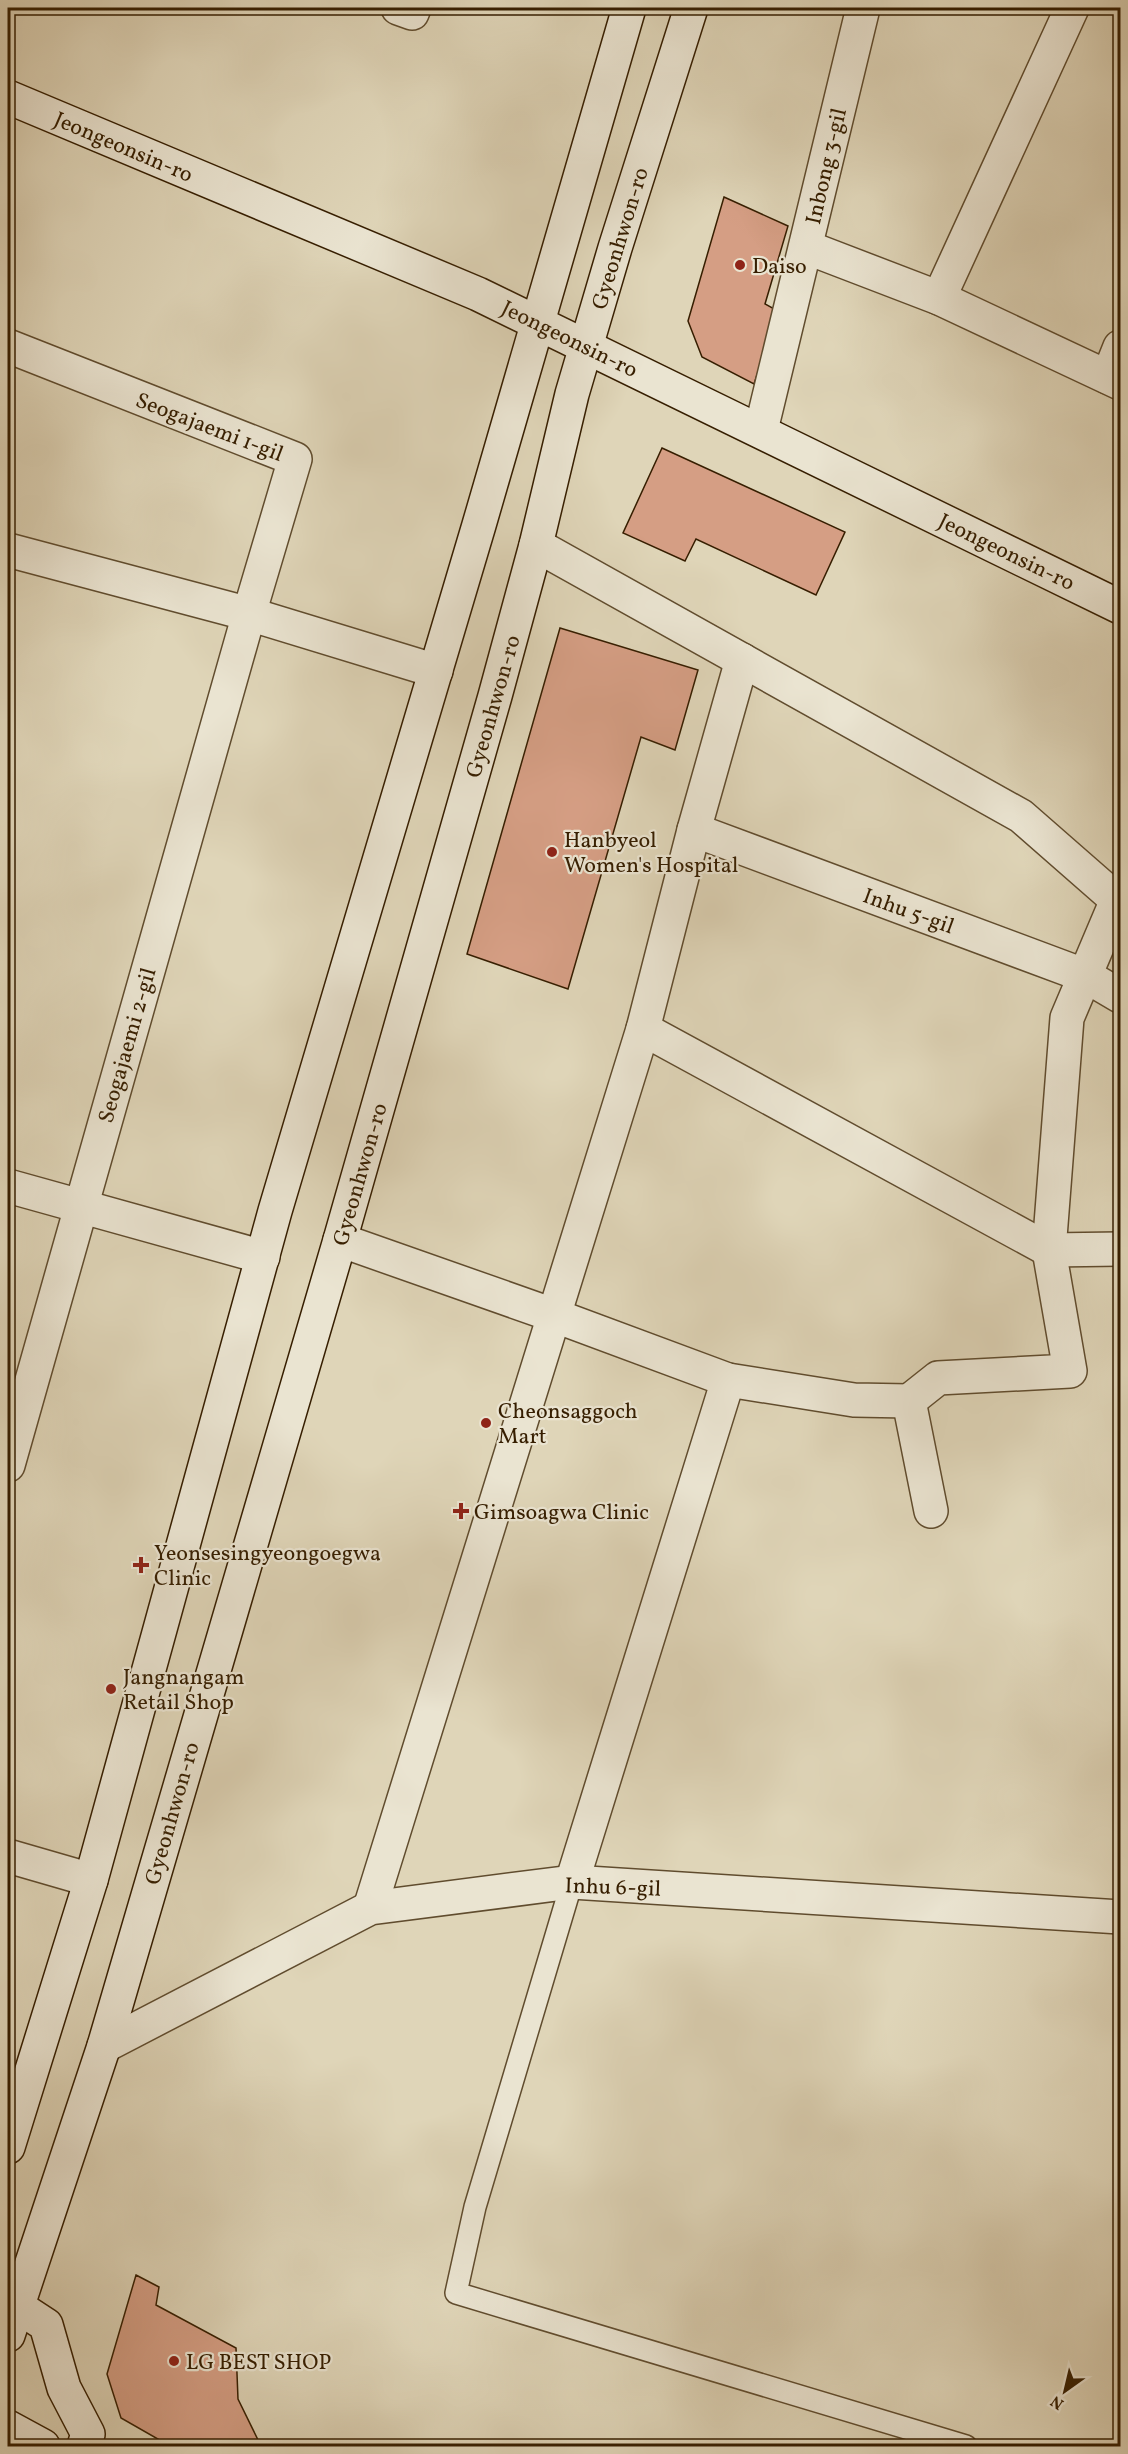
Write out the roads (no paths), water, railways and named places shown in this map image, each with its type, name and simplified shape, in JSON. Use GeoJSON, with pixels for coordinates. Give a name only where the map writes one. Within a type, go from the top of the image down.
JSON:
{"type":"FeatureCollection","features":[{"type":"Feature","properties":{"kind":"street"},"geometry":{"type":"LineString","coordinates":[[398,8],[412,14],[414,8]]}},
{"type":"Feature","properties":{"kind":"street"},"geometry":{"type":"LineString","coordinates":[[8,2147],[91,1880],[275,1211],[436,671],[629,8]]}},
{"type":"Feature","properties":{"kind":"street","name":"Gyeonhwon-ro"},"geometry":{"type":"LineString","coordinates":[[12,2320],[105,2046],[340,1240],[495,696],[536,545],[572,394],[615,248],[691,8]]}},
{"type":"Feature","properties":{"kind":"street","name":"Inbong 3-gil"},"geometry":{"type":"LineString","coordinates":[[761,430],[863,8]]}},
{"type":"Feature","properties":{"kind":"street"},"geometry":{"type":"LineString","coordinates":[[939,298],[1072,8]]}},
{"type":"Feature","properties":{"kind":"street","name":"Jeongeonsin-ro"},"geometry":{"type":"LineString","coordinates":[[8,97],[452,282],[761,430],[1120,607]]}},
{"type":"Feature","properties":{"kind":"street"},"geometry":{"type":"LineString","coordinates":[[806,247],[939,298],[1114,380],[1120,347]]}},
{"type":"Feature","properties":{"kind":"street","name":"Seogajaemi 1-gil"},"geometry":{"type":"LineString","coordinates":[[8,346],[295,459],[172,884]]}},
{"type":"Feature","properties":{"kind":"street"},"geometry":{"type":"LineString","coordinates":[[340,1240],[554,1315],[728,1380],[854,1400],[909,1401],[938,1378],[1070,1371],[1049,1250],[1067,1018],[1117,900],[1021,816],[536,545]]}},
{"type":"Feature","properties":{"kind":"street"},"geometry":{"type":"LineString","coordinates":[[8,550],[249,614],[436,671]]}},
{"type":"Feature","properties":{"kind":"street"},"geometry":{"type":"LineString","coordinates":[[370,1908],[643,1029],[694,830],[742,660]]}},
{"type":"Feature","properties":{"kind":"street","name":"Inhu 5-gil"},"geometry":{"type":"LineString","coordinates":[[694,830],[1086,976],[1120,996]]}},
{"type":"Feature","properties":{"kind":"street","name":"Seogajaemi 2-gil"},"geometry":{"type":"LineString","coordinates":[[8,1465],[172,884]]}},
{"type":"Feature","properties":{"kind":"street"},"geometry":{"type":"LineString","coordinates":[[643,1029],[1049,1250],[1120,1249]]}},
{"type":"Feature","properties":{"kind":"street"},"geometry":{"type":"LineString","coordinates":[[8,1186],[263,1257]]}},
{"type":"Feature","properties":{"kind":"street"},"geometry":{"type":"LineString","coordinates":[[572,1882],[728,1380]]}},
{"type":"Feature","properties":{"kind":"street"},"geometry":{"type":"LineString","coordinates":[[909,1401],[931,1511]]}},
{"type":"Feature","properties":{"kind":"street"},"geometry":{"type":"LineString","coordinates":[[8,1856],[91,1880]]}},
{"type":"Feature","properties":{"kind":"street","name":"Inhu 6-gil"},"geometry":{"type":"LineString","coordinates":[[105,2046],[370,1908],[572,1882],[1120,1917]]}},
{"type":"Feature","properties":{"kind":"street"},"geometry":{"type":"LineString","coordinates":[[12,2320],[46,2325],[64,2388],[88,2434],[84,2446]]}},
{"type":"Feature","properties":{"kind":"street"},"geometry":{"type":"LineString","coordinates":[[8,2427],[43,2446]]}},
{"type":"Feature","properties":{"kind":"lane"},"geometry":{"type":"LineString","coordinates":[[572,1882],[476,2207],[456,2294],[966,2446]]}},
{"type":"Feature","properties":{"kind":"place","name":"Daiso"},"geometry":{"type":"Point","coordinates":[740,265]}},
{"type":"Feature","properties":{"kind":"place","name":"Hanbyeol Women's Hospital"},"geometry":{"type":"Point","coordinates":[552,852]}},
{"type":"Feature","properties":{"kind":"place","name":"Cheonsaggoch Mart"},"geometry":{"type":"Point","coordinates":[486,1423]}},
{"type":"Feature","properties":{"kind":"place","name":"Gimsoagwa Clinic"},"geometry":{"type":"Point","coordinates":[461,1511]}},
{"type":"Feature","properties":{"kind":"place","name":"Yeonsesingyeongoegwa Clinic"},"geometry":{"type":"Point","coordinates":[141,1565]}},
{"type":"Feature","properties":{"kind":"place","name":"Jangnangam Retail Shop"},"geometry":{"type":"Point","coordinates":[111,1689]}},
{"type":"Feature","properties":{"kind":"place","name":"LG BEST SHOP"},"geometry":{"type":"Point","coordinates":[174,2361]}}]}
